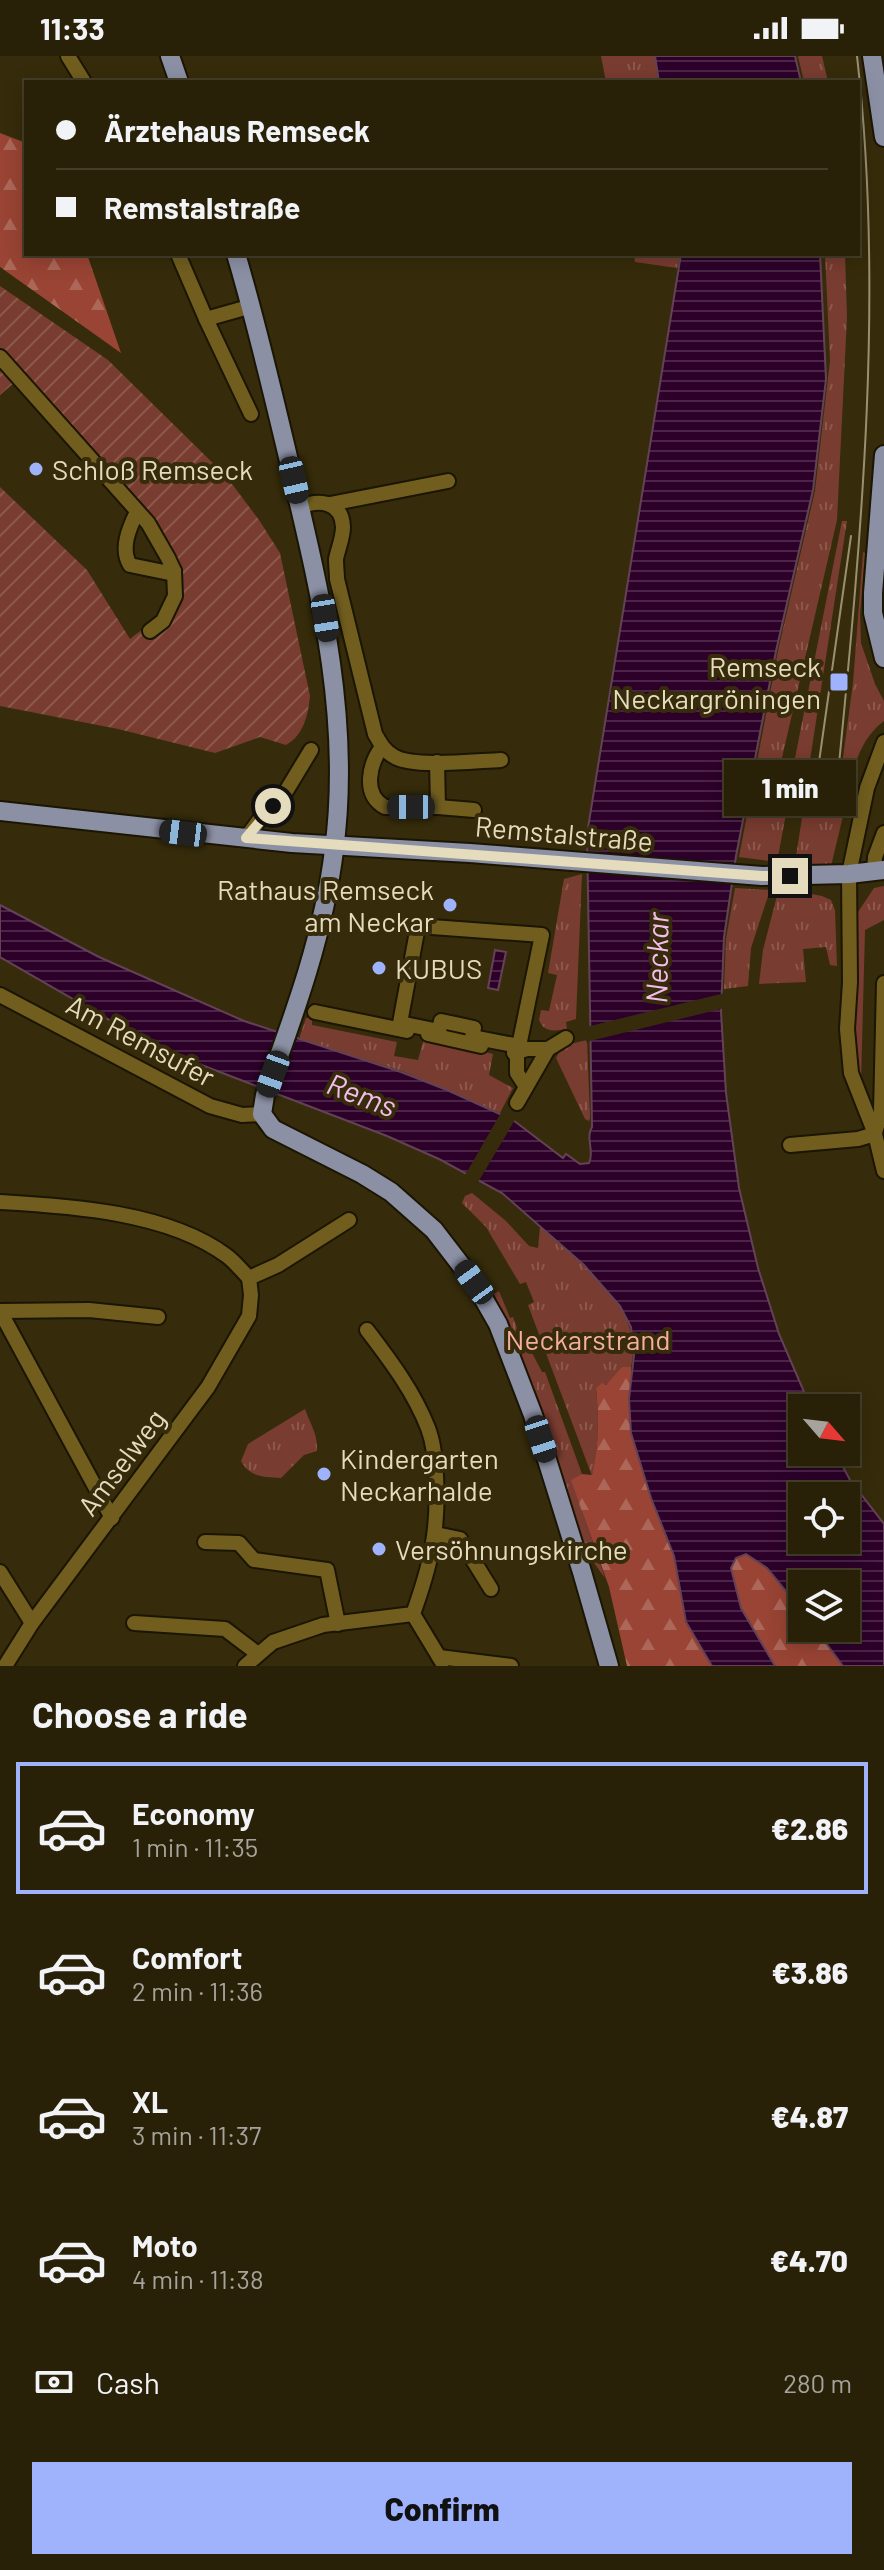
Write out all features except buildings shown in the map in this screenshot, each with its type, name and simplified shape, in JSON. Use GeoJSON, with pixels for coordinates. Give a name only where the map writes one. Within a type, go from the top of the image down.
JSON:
{"type":"FeatureCollection","features":[{"type":"Feature","properties":{"kind":"main road"},"geometry":{"type":"LineString","coordinates":[[170,56],[178,80]]}},
{"type":"Feature","properties":{"kind":"main road"},"geometry":{"type":"LineString","coordinates":[[872,56],[884,137]]}},
{"type":"Feature","properties":{"kind":"main road"},"geometry":{"type":"LineString","coordinates":[[237,256],[252,306],[325,618],[334,676],[339,781],[335,846],[324,910],[263,1109],[273,1129],[362,1174],[412,1210],[449,1249],[485,1299],[510,1353],[533,1415],[609,1666]]}},
{"type":"Feature","properties":{"kind":"main road"},"geometry":{"type":"LineString","coordinates":[[884,455],[873,613],[884,658]]}},
{"type":"Feature","properties":{"kind":"main road"},"geometry":{"type":"LineString","coordinates":[[877,557],[884,577]]}},
{"type":"Feature","properties":{"kind":"main road","name":"Remstalstraße"},"geometry":{"type":"LineString","coordinates":[[0,811],[335,846],[470,853],[762,876],[879,871]]}},
{"type":"Feature","properties":{"kind":"street"},"geometry":{"type":"LineString","coordinates":[[68,56],[83,80]]}},
{"type":"Feature","properties":{"kind":"street"},"geometry":{"type":"LineString","coordinates":[[179,256],[251,414]]}},
{"type":"Feature","properties":{"kind":"street"},"geometry":{"type":"LineString","coordinates":[[206,319],[252,306]]}},
{"type":"Feature","properties":{"kind":"street"},"geometry":{"type":"LineString","coordinates":[[0,357],[148,523],[174,571],[175,596],[163,621],[150,631]]}},
{"type":"Feature","properties":{"kind":"street"},"geometry":{"type":"LineString","coordinates":[[300,507],[315,501],[330,504],[448,481]]}},
{"type":"Feature","properties":{"kind":"street"},"geometry":{"type":"LineString","coordinates":[[330,504],[338,512],[343,525],[336,560],[337,579],[375,734],[382,747],[393,757],[409,763],[501,760]]}},
{"type":"Feature","properties":{"kind":"street"},"geometry":{"type":"LineString","coordinates":[[137,512],[125,543],[124,556],[130,565],[169,573],[174,571]]}},
{"type":"Feature","properties":{"kind":"street"},"geometry":{"type":"LineString","coordinates":[[884,742],[867,788],[849,874],[847,1029],[851,1073],[875,1134],[884,1171]]}},
{"type":"Feature","properties":{"kind":"street"},"geometry":{"type":"LineString","coordinates":[[382,747],[371,761],[371,791],[378,803],[385,807],[474,810]]}},
{"type":"Feature","properties":{"kind":"street"},"geometry":{"type":"LineString","coordinates":[[246,838],[285,793],[311,750]]}},
{"type":"Feature","properties":{"kind":"street"},"geometry":{"type":"LineString","coordinates":[[437,762],[438,807]]}},
{"type":"Feature","properties":{"kind":"street"},"geometry":{"type":"LineString","coordinates":[[879,871],[875,857],[884,833]]}},
{"type":"Feature","properties":{"kind":"street"},"geometry":{"type":"LineString","coordinates":[[418,926],[542,935],[519,1046],[472,1037],[474,1028],[441,1021],[439,1031],[413,1029],[400,1023],[418,926]]}},
{"type":"Feature","properties":{"kind":"street"},"geometry":{"type":"LineString","coordinates":[[526,1087],[517,1073],[549,941],[541,940]]}},
{"type":"Feature","properties":{"kind":"street"},"geometry":{"type":"LineString","coordinates":[[875,1134],[882,1112],[883,983]]}},
{"type":"Feature","properties":{"kind":"street","name":"Am Remsufer"},"geometry":{"type":"LineString","coordinates":[[0,995],[210,1106],[242,1115],[263,1109]]}},
{"type":"Feature","properties":{"kind":"street"},"geometry":{"type":"LineString","coordinates":[[315,1012],[522,1051],[548,1049],[566,1038]]}},
{"type":"Feature","properties":{"kind":"street"},"geometry":{"type":"LineString","coordinates":[[517,1103],[548,1049]]}},
{"type":"Feature","properties":{"kind":"street"},"geometry":{"type":"LineString","coordinates":[[790,1145],[858,1139],[875,1134]]}},
{"type":"Feature","properties":{"kind":"street"},"geometry":{"type":"LineString","coordinates":[[0,1202],[108,1212],[171,1228],[228,1256],[249,1278],[278,1265],[349,1220]]}},
{"type":"Feature","properties":{"kind":"street","name":"Amselweg"},"geometry":{"type":"LineString","coordinates":[[5,1666],[32,1623],[208,1387],[249,1316],[249,1278]]}},
{"type":"Feature","properties":{"kind":"street"},"geometry":{"type":"LineString","coordinates":[[112,1518],[0,1311],[89,1310],[158,1317]]}},
{"type":"Feature","properties":{"kind":"street"},"geometry":{"type":"LineString","coordinates":[[367,1330],[396,1368],[428,1429],[435,1452],[438,1520],[429,1571],[413,1614]]}},
{"type":"Feature","properties":{"kind":"street"},"geometry":{"type":"LineString","coordinates":[[436,1534],[460,1539],[491,1589]]}},
{"type":"Feature","properties":{"kind":"street"},"geometry":{"type":"LineString","coordinates":[[205,1542],[239,1543],[254,1560],[327,1570],[338,1624]]}},
{"type":"Feature","properties":{"kind":"street"},"geometry":{"type":"LineString","coordinates":[[0,1572],[32,1623]]}},
{"type":"Feature","properties":{"kind":"street"},"geometry":{"type":"LineString","coordinates":[[245,1666],[273,1642],[323,1625],[413,1614]]}},
{"type":"Feature","properties":{"kind":"street"},"geometry":{"type":"LineString","coordinates":[[413,1614],[442,1661],[511,1666]]}},
{"type":"Feature","properties":{"kind":"street"},"geometry":{"type":"LineString","coordinates":[[134,1623],[225,1629],[258,1654]]}},
{"type":"Feature","properties":{"kind":"green space"},"geometry":{"type":"Polygon","coordinates":[[[601,56],[655,56],[659,80],[606,80],[601,56]]]}},
{"type":"Feature","properties":{"kind":"green space"},"geometry":{"type":"Polygon","coordinates":[[[798,56],[822,56],[828,80],[804,80],[798,56]]]}},
{"type":"Feature","properties":{"kind":"green space"},"geometry":{"type":"Polygon","coordinates":[[[0,133],[24,142],[24,256],[88,256],[121,353],[0,267],[0,133]]]}},
{"type":"Feature","properties":{"kind":"green space"},"geometry":{"type":"Polygon","coordinates":[[[634,256],[680,256],[677,268],[635,262],[634,256]]]}},
{"type":"Feature","properties":{"kind":"green space"},"geometry":{"type":"Polygon","coordinates":[[[825,256],[845,256],[847,317],[837,520],[778,775],[779,794],[788,803],[777,862],[739,857],[778,651],[815,491],[830,361],[825,256]]]}},
{"type":"Feature","properties":{"kind":"green space"},"geometry":{"type":"Polygon","coordinates":[[[0,286],[108,360],[226,476],[280,553],[310,696],[301,730],[286,745],[260,737],[215,753],[118,729],[0,706],[0,487],[87,570],[130,639],[162,609],[169,580],[164,562],[150,538],[77,449],[15,382],[0,395],[0,286]]]}},
{"type":"Feature","properties":{"kind":"green space"},"geometry":{"type":"Polygon","coordinates":[[[842,521],[847,521],[810,760],[795,758],[842,521]]]}},
{"type":"Feature","properties":{"kind":"green space"},"geometry":{"type":"Polygon","coordinates":[[[863,552],[861,643],[884,701],[884,721],[871,733],[862,748],[850,782],[840,780],[853,683],[863,552]]]}},
{"type":"Feature","properties":{"kind":"green space"},"geometry":{"type":"Polygon","coordinates":[[[828,795],[848,795],[831,866],[794,869],[802,818],[808,801],[828,795]]]}},
{"type":"Feature","properties":{"kind":"green space"},"geometry":{"type":"Polygon","coordinates":[[[582,874],[576,1019],[566,1022],[567,1029],[550,1030],[539,1020],[541,1010],[549,1011],[557,975],[548,973],[564,879],[582,874]]]}},
{"type":"Feature","properties":{"kind":"green space"},"geometry":{"type":"Polygon","coordinates":[[[884,886],[884,920],[865,930],[861,1082],[855,1055],[856,915],[874,888],[884,886]]]}},
{"type":"Feature","properties":{"kind":"green space"},"geometry":{"type":"Polygon","coordinates":[[[735,888],[770,890],[751,948],[748,986],[724,989],[726,939],[735,888]]]}},
{"type":"Feature","properties":{"kind":"green space"},"geometry":{"type":"Polygon","coordinates":[[[779,888],[831,900],[835,910],[837,966],[830,965],[826,947],[803,949],[806,982],[759,984],[763,950],[779,888]]]}},
{"type":"Feature","properties":{"kind":"green space"},"geometry":{"type":"Polygon","coordinates":[[[306,1018],[312,1018],[312,1025],[397,1042],[394,1056],[418,1060],[424,1038],[493,1054],[489,1075],[513,1088],[500,1113],[402,1071],[299,1039],[306,1018]]]}},
{"type":"Feature","properties":{"kind":"green space"},"geometry":{"type":"Polygon","coordinates":[[[587,1040],[589,1121],[585,1119],[556,1058],[562,1046],[587,1040]]]}},
{"type":"Feature","properties":{"kind":"green space","name":"Neckarstrand"},"geometry":{"type":"Polygon","coordinates":[[[472,1193],[506,1221],[529,1246],[538,1248],[540,1227],[606,1287],[628,1324],[633,1345],[631,1367],[622,1367],[608,1383],[596,1388],[598,1432],[592,1476],[528,1305],[534,1302],[526,1282],[520,1284],[486,1227],[462,1203],[465,1196],[472,1193]]]}},
{"type":"Feature","properties":{"kind":"green space"},"geometry":{"type":"Polygon","coordinates":[[[499,1291],[522,1342],[528,1345],[542,1372],[545,1372],[582,1474],[572,1481],[605,1578],[586,1552],[529,1378],[494,1294],[499,1291]]]}},
{"type":"Feature","properties":{"kind":"green space"},"geometry":{"type":"Polygon","coordinates":[[[622,1367],[631,1367],[631,1433],[651,1498],[674,1556],[686,1622],[712,1666],[627,1666],[609,1587],[571,1480],[582,1474],[592,1475],[598,1432],[596,1388],[602,1383],[606,1385],[622,1367]]]}},
{"type":"Feature","properties":{"kind":"green space"},"geometry":{"type":"Polygon","coordinates":[[[305,1409],[315,1434],[317,1451],[304,1455],[281,1478],[263,1476],[249,1470],[241,1461],[248,1444],[305,1409]]]}},
{"type":"Feature","properties":{"kind":"green space"},"geometry":{"type":"Polygon","coordinates":[[[746,1554],[788,1590],[788,1642],[825,1642],[843,1666],[775,1666],[741,1608],[731,1568],[736,1558],[746,1554]]]}},
{"type":"Feature","properties":{"kind":"water"},"geometry":{"type":"Polygon","coordinates":[[[655,56],[795,56],[801,80],[659,80],[655,56]]]}},
{"type":"Feature","properties":{"kind":"water"},"geometry":{"type":"Polygon","coordinates":[[[681,256],[820,256],[826,379],[813,490],[776,651],[736,856],[724,937],[721,1012],[726,1093],[739,1188],[758,1268],[779,1334],[805,1394],[788,1394],[788,1466],[842,1466],[852,1482],[788,1482],[788,1554],[860,1554],[860,1493],[884,1524],[884,1666],[843,1666],[825,1642],[860,1642],[860,1570],[788,1570],[788,1594],[767,1568],[746,1554],[736,1558],[731,1568],[741,1608],[775,1666],[712,1666],[686,1622],[674,1556],[651,1498],[631,1433],[629,1399],[634,1355],[631,1327],[620,1306],[584,1265],[502,1193],[439,1159],[199,1064],[125,1029],[0,957],[0,905],[99,957],[244,1021],[447,1090],[513,1120],[563,1158],[566,1154],[580,1164],[589,1163],[587,834],[681,256]]]}},
{"type":"Feature","properties":{"kind":"water"},"geometry":{"type":"Polygon","coordinates":[[[495,950],[506,952],[498,990],[488,988],[495,950]]]}},
{"type":"Feature","properties":{"kind":"pier"},"geometry":{"type":"Polygon","coordinates":[[[725,993],[725,1008],[586,1042],[586,1027],[725,993]]]}},
{"type":"Feature","properties":{"kind":"pier"},"geometry":{"type":"Polygon","coordinates":[[[502,1111],[516,1118],[477,1184],[464,1177],[502,1111]]]}},
{"type":"Feature","properties":{"kind":"tram line"},"geometry":{"type":"LineString","coordinates":[[857,56],[859,80]]}},
{"type":"Feature","properties":{"kind":"tram line"},"geometry":{"type":"LineString","coordinates":[[839,764],[867,410],[869,233],[860,89]]}},
{"type":"Feature","properties":{"kind":"tram line"},"geometry":{"type":"LineString","coordinates":[[819,762],[851,536]]}},
{"type":"Feature","properties":{"kind":"place","name":"Schloß Remseck"},"geometry":{"type":"Point","coordinates":[36,469]}},
{"type":"Feature","properties":{"kind":"place","name":"Remseck Neckargröningen"},"geometry":{"type":"Point","coordinates":[839,682]}},
{"type":"Feature","properties":{"kind":"place","name":"Rathaus Remseck am Neckar"},"geometry":{"type":"Point","coordinates":[450,905]}},
{"type":"Feature","properties":{"kind":"place","name":"KUBUS"},"geometry":{"type":"Point","coordinates":[379,968]}},
{"type":"Feature","properties":{"kind":"place","name":"Kindergarten Neckarhalde"},"geometry":{"type":"Point","coordinates":[324,1474]}},
{"type":"Feature","properties":{"kind":"place","name":"Versöhnungskirche"},"geometry":{"type":"Point","coordinates":[379,1549]}},
{"type":"Feature","properties":{"kind":"route"},"geometry":{"type":"LineString","coordinates":[[273,806],[246,838],[366,849],[470,853],[790,876]]}},
{"type":"Feature","properties":{"kind":"water label","name":"Neckar"},"geometry":{"type":"Point","coordinates":[656,958]}},
{"type":"Feature","properties":{"kind":"water label","name":"Rems"},"geometry":{"type":"Point","coordinates":[362,1094]}}]}
